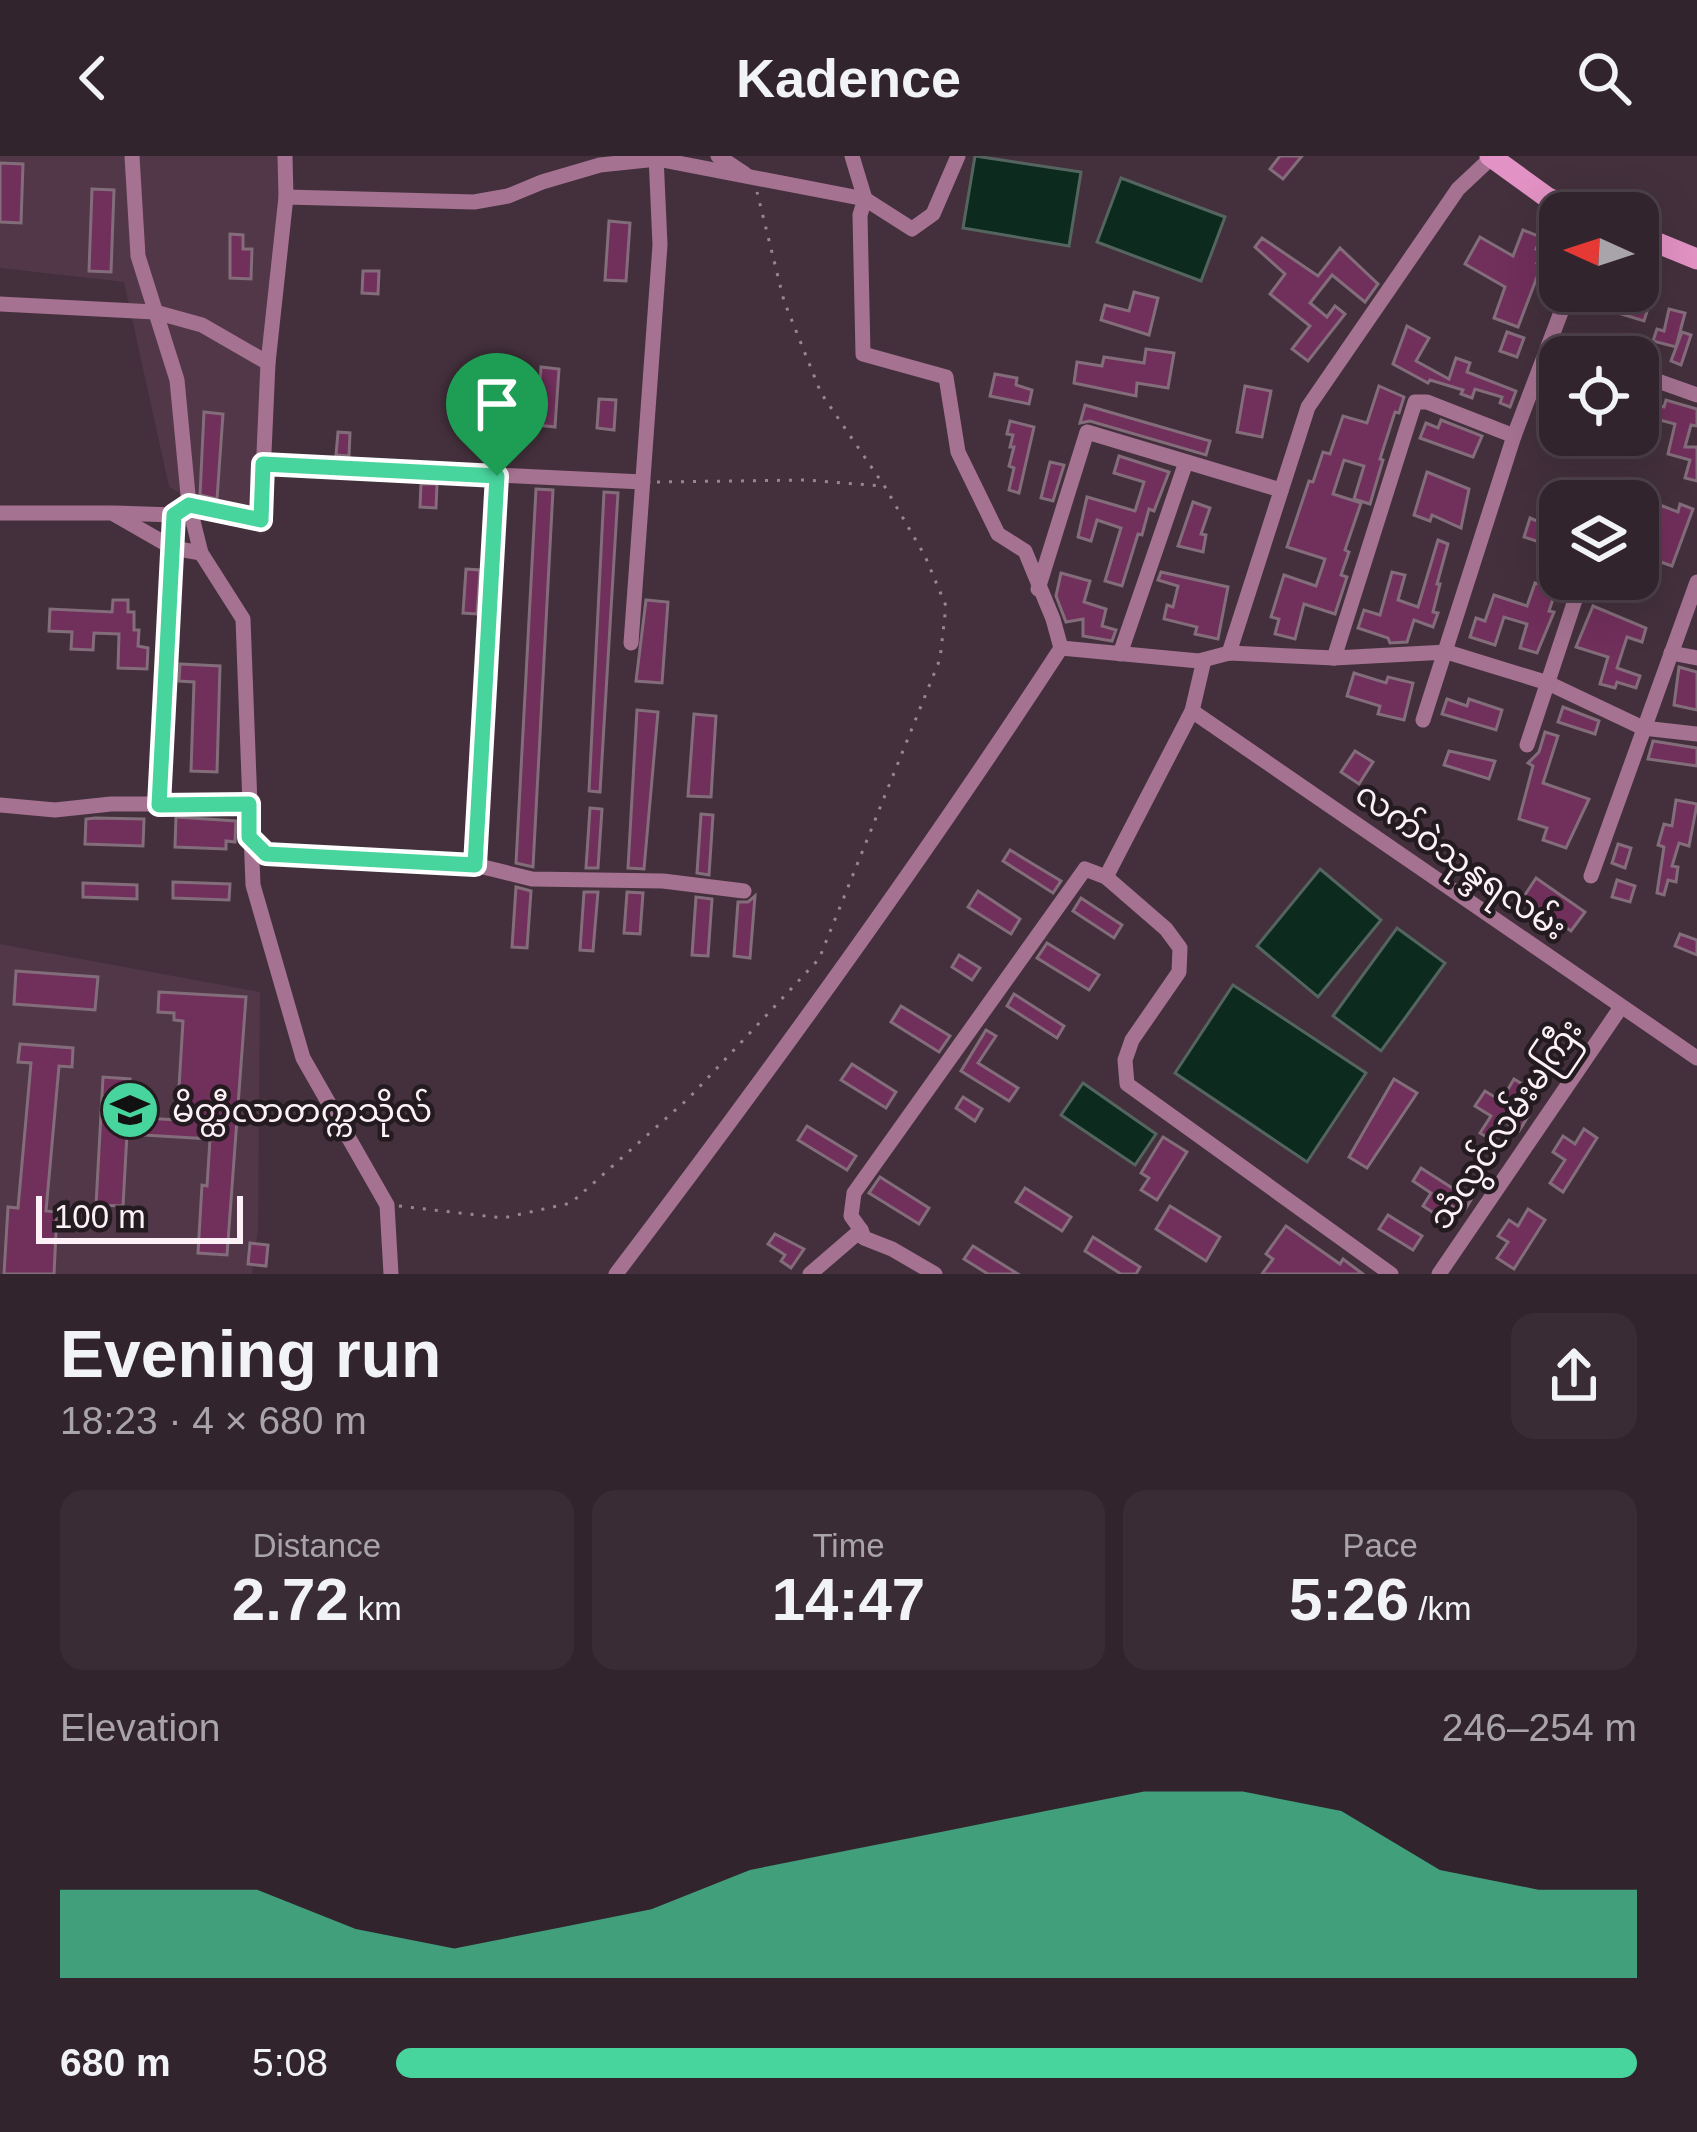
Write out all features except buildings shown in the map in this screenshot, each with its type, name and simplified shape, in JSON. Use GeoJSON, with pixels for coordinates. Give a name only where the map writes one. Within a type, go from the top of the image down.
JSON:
{"type":"FeatureCollection","features":[{"type":"Feature","properties":{"kind":"street"},"geometry":{"type":"LineString","coordinates":[[132,156],[138,256],[177,380],[189,505],[201,553],[243,620],[253,885],[303,1058],[387,1205],[391,1274]]}},
{"type":"Feature","properties":{"kind":"street"},"geometry":{"type":"LineString","coordinates":[[0,513],[174,515],[189,505],[261,520],[268,363],[286,197],[285,156]]}},
{"type":"Feature","properties":{"kind":"street"},"geometry":{"type":"LineString","coordinates":[[718,156],[753,178]]}},
{"type":"Feature","properties":{"kind":"street"},"geometry":{"type":"LineString","coordinates":[[616,1274],[786,1049],[964,797],[1060,648],[1025,551],[998,534],[958,452],[946,377],[862,354],[860,215],[865,200],[853,156]]}},
{"type":"Feature","properties":{"kind":"street"},"geometry":{"type":"LineString","coordinates":[[286,197],[473,202],[508,196],[600,165],[656,157],[865,200],[912,229],[933,214],[958,156]]}},
{"type":"Feature","properties":{"kind":"street"},"geometry":{"type":"LineString","coordinates":[[631,643],[660,245],[656,157]]}},
{"type":"Feature","properties":{"kind":"street"},"geometry":{"type":"LineString","coordinates":[[1229,653],[1308,407],[1458,189],[1491,157],[1540,192]]}},
{"type":"Feature","properties":{"kind":"street"},"geometry":{"type":"LineString","coordinates":[[1659,244],[1697,259]]}},
{"type":"Feature","properties":{"kind":"street"},"geometry":{"type":"LineString","coordinates":[[0,304],[155,312],[202,325],[268,363]]}},
{"type":"Feature","properties":{"kind":"street"},"geometry":{"type":"LineString","coordinates":[[1423,720],[1539,371]]}},
{"type":"Feature","properties":{"kind":"street"},"geometry":{"type":"LineString","coordinates":[[1659,381],[1697,395]]}},
{"type":"Feature","properties":{"kind":"street"},"geometry":{"type":"LineString","coordinates":[[1334,658],[1414,402],[1427,401],[1514,436]]}},
{"type":"Feature","properties":{"kind":"street"},"geometry":{"type":"LineString","coordinates":[[1038,589],[1088,432],[1281,490]]}},
{"type":"Feature","properties":{"kind":"street"},"geometry":{"type":"LineString","coordinates":[[1120,655],[1186,462]]}},
{"type":"Feature","properties":{"kind":"street"},"geometry":{"type":"LineString","coordinates":[[263,464],[643,482]]}},
{"type":"Feature","properties":{"kind":"street"},"geometry":{"type":"LineString","coordinates":[[475,865],[497,476]]}},
{"type":"Feature","properties":{"kind":"street"},"geometry":{"type":"LineString","coordinates":[[112,513],[173,548],[201,553]]}},
{"type":"Feature","properties":{"kind":"street"},"geometry":{"type":"LineString","coordinates":[[159,805],[174,515]]}},
{"type":"Feature","properties":{"kind":"street"},"geometry":{"type":"LineString","coordinates":[[1591,876],[1696,585]]}},
{"type":"Feature","properties":{"kind":"street"},"geometry":{"type":"LineString","coordinates":[[1527,745],[1575,600]]}},
{"type":"Feature","properties":{"kind":"street"},"geometry":{"type":"LineString","coordinates":[[1060,648],[1204,660],[1229,653],[1334,658],[1448,652],[1548,682],[1643,728],[1697,734]]}},
{"type":"Feature","properties":{"kind":"street"},"geometry":{"type":"LineString","coordinates":[[1671,653],[1697,658]]}},
{"type":"Feature","properties":{"kind":"street"},"geometry":{"type":"LineString","coordinates":[[1106,878],[1192,711],[1204,660]]}},
{"type":"Feature","properties":{"kind":"street","name":"လက်ဝဲသုန္ဒရလမ်း"},"geometry":{"type":"LineString","coordinates":[[1192,711],[1697,1058]]}},
{"type":"Feature","properties":{"kind":"street"},"geometry":{"type":"LineString","coordinates":[[0,806],[55,810],[249,804]]}},
{"type":"Feature","properties":{"kind":"street"},"geometry":{"type":"LineString","coordinates":[[249,837],[266,854],[475,865],[532,879],[664,881],[744,892]]}},
{"type":"Feature","properties":{"kind":"street"},"geometry":{"type":"LineString","coordinates":[[935,1274],[864,1238],[851,1216],[854,1193],[1084,869],[1106,878],[1166,929],[1180,949],[1180,972],[1132,1040],[1125,1060],[1127,1084],[1391,1274]]}},
{"type":"Feature","properties":{"kind":"street","name":"သံလွင်လမ်းမကြီး"},"geometry":{"type":"LineString","coordinates":[[1439,1274],[1621,1007]]}},
{"type":"Feature","properties":{"kind":"street"},"geometry":{"type":"LineString","coordinates":[[810,1274],[861,1230]]}},
{"type":"Feature","properties":{"kind":"path"},"geometry":{"type":"LineString","coordinates":[[387,1205],[503,1218],[571,1203],[689,1098],[819,958],[940,659],[946,606],[925,556],[885,487],[820,393],[784,301],[753,178]]}},
{"type":"Feature","properties":{"kind":"path"},"geometry":{"type":"LineString","coordinates":[[643,482],[807,480],[885,487]]}},
{"type":"Feature","properties":{"kind":"shaded area"},"geometry":{"type":"Polygon","coordinates":[[[0,156],[284,156],[262,535],[169,487],[124,282],[0,268],[0,156]]]}},
{"type":"Feature","properties":{"kind":"shaded area"},"geometry":{"type":"Polygon","coordinates":[[[975,156],[1081,172],[1069,246],[963,228],[975,156]]]}},
{"type":"Feature","properties":{"kind":"shaded area"},"geometry":{"type":"Polygon","coordinates":[[[1121,178],[1225,217],[1201,281],[1097,242],[1121,178]]]}},
{"type":"Feature","properties":{"kind":"shaded area"},"geometry":{"type":"Polygon","coordinates":[[[1320,869],[1381,920],[1318,997],[1257,946],[1320,869]]]}},
{"type":"Feature","properties":{"kind":"shaded area"},"geometry":{"type":"Polygon","coordinates":[[[1397,928],[1445,963],[1381,1051],[1333,1016],[1397,928]]]}},
{"type":"Feature","properties":{"kind":"shaded area","name":"မိတ္ထီလာတက္ကသိုလ်"},"geometry":{"type":"Polygon","coordinates":[[[0,944],[260,992],[258,1229],[252,1274],[0,1274],[0,944]]]}},
{"type":"Feature","properties":{"kind":"shaded area"},"geometry":{"type":"Polygon","coordinates":[[[1233,985],[1366,1073],[1307,1162],[1175,1073],[1233,985]]]}},
{"type":"Feature","properties":{"kind":"shaded area"},"geometry":{"type":"Polygon","coordinates":[[[1083,1083],[1156,1134],[1135,1165],[1061,1115],[1083,1083]]]}},
{"type":"Feature","properties":{"kind":"place","name":"မိတ္ထီလာတက္ကသိုလ်"},"geometry":{"type":"Point","coordinates":[130,1110]}},
{"type":"Feature","properties":{"kind":"route"},"geometry":{"type":"LineString","coordinates":[[263,464],[497,476],[475,865],[266,854],[249,837],[249,804],[159,805],[174,515],[189,505],[261,520],[263,464]]}}]}
